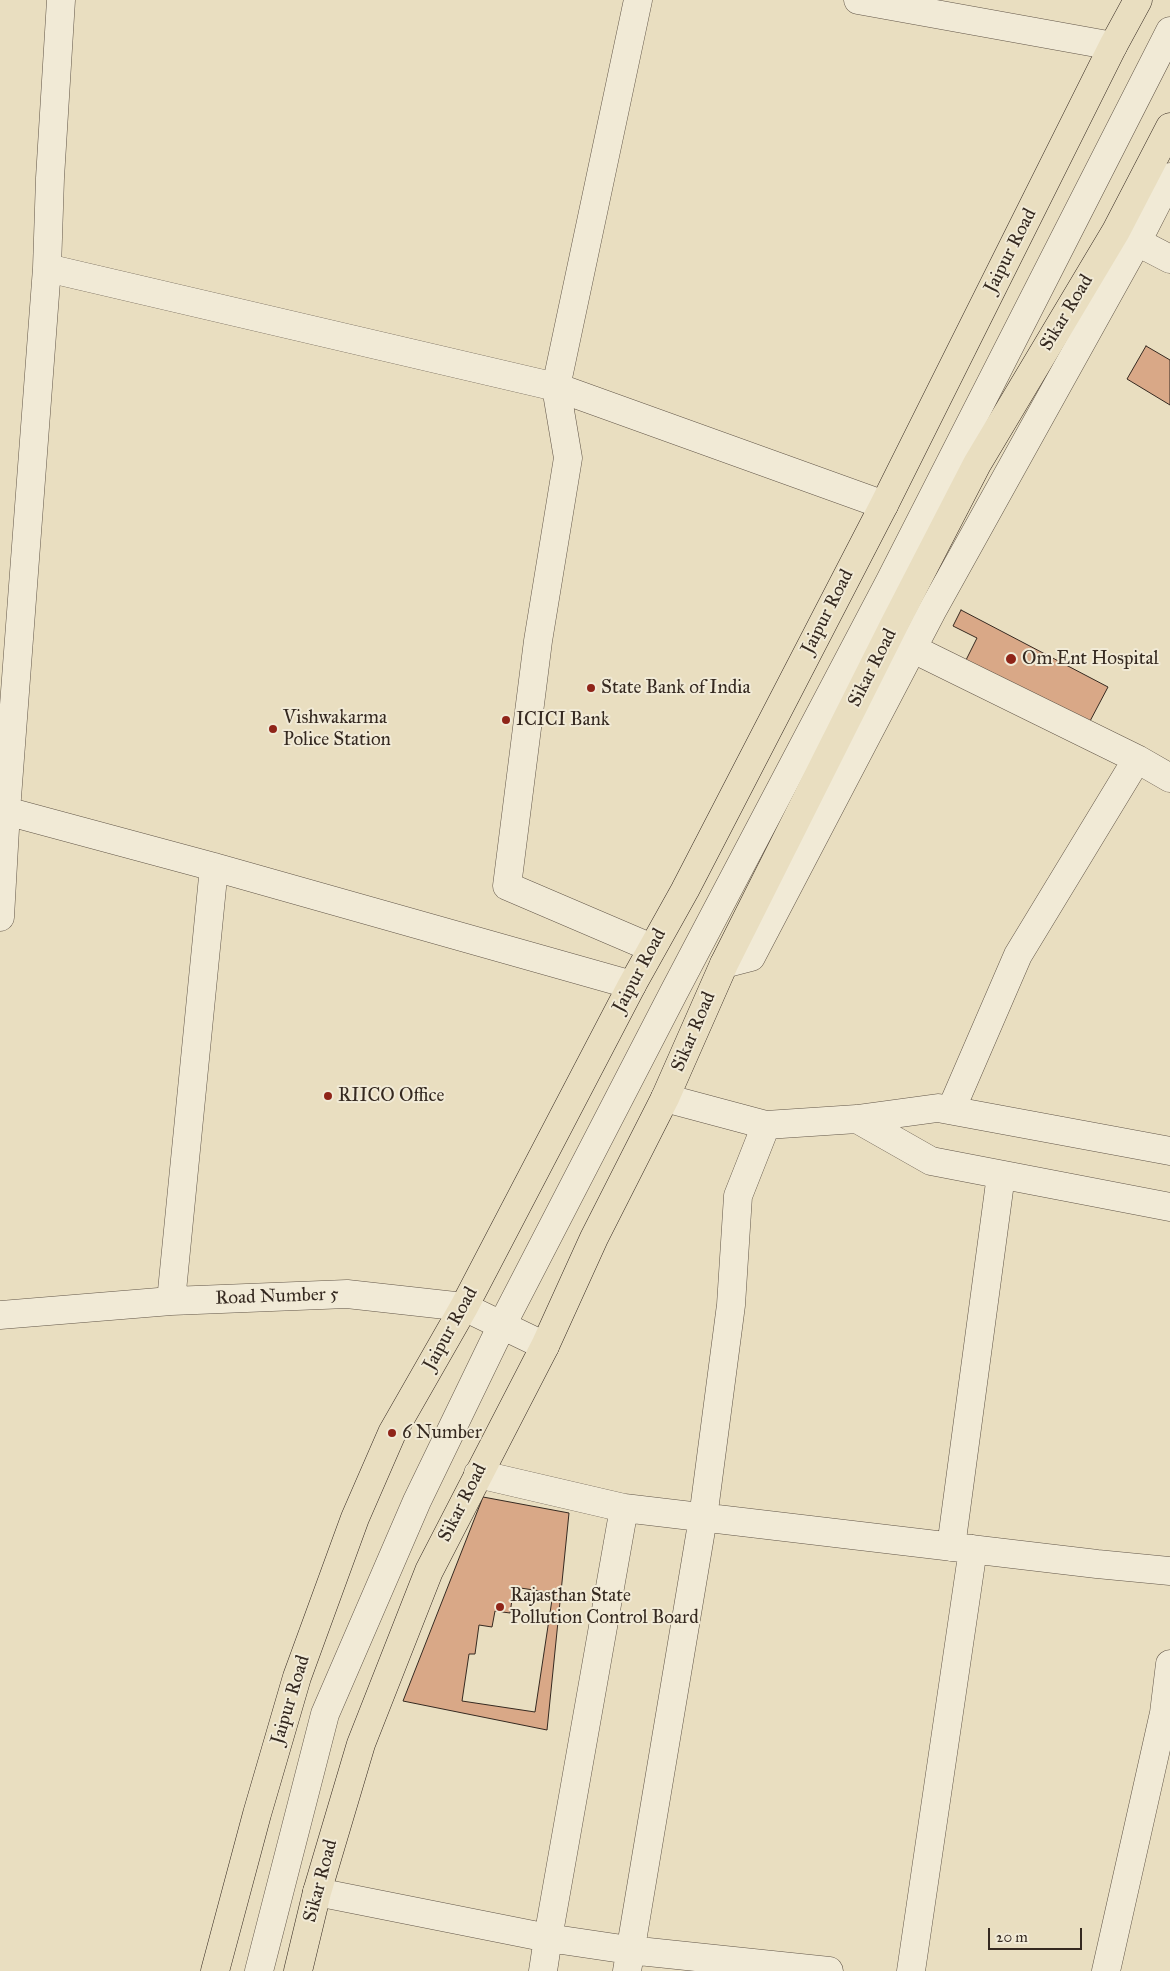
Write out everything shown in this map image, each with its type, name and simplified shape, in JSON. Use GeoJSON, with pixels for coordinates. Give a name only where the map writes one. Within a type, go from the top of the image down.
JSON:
{"type":"FeatureCollection","features":[{"type":"Feature","properties":{"kind":"main road","name":"Jaipur Road"},"geometry":{"type":"LineString","coordinates":[[215,1971],[297,1677],[355,1518],[392,1433],[464,1307],[632,985],[685,890],[884,505],[1113,46],[1138,0]]}},
{"type":"Feature","properties":{"kind":"main road","name":"Sikar Road"},"geometry":{"type":"LineString","coordinates":[[298,1971],[317,1892],[361,1744],[429,1571],[545,1346],[594,1238],[665,1098],[724,964],[888,637],[977,464],[1126,236],[1170,127]]}},
{"type":"Feature","properties":{"kind":"street"},"geometry":{"type":"LineString","coordinates":[[0,917],[6,811],[47,268],[50,178],[61,0]]}},
{"type":"Feature","properties":{"kind":"street"},"geometry":{"type":"LineString","coordinates":[[638,0],[556,386],[568,458],[538,641],[507,886],[652,948]]}},
{"type":"Feature","properties":{"kind":"street"},"geometry":{"type":"LineString","coordinates":[[858,0],[1113,46]]}},
{"type":"Feature","properties":{"kind":"street"},"geometry":{"type":"LineString","coordinates":[[259,1971],[325,1714],[418,1501],[502,1325],[885,590],[1170,31]]}},
{"type":"Feature","properties":{"kind":"street"},"geometry":{"type":"LineString","coordinates":[[724,964],[751,957],[1126,236],[1170,177]]}},
{"type":"Feature","properties":{"kind":"street"},"geometry":{"type":"LineString","coordinates":[[1126,236],[1170,258]]}},
{"type":"Feature","properties":{"kind":"street"},"geometry":{"type":"LineString","coordinates":[[47,268],[556,386],[884,505]]}},
{"type":"Feature","properties":{"kind":"street"},"geometry":{"type":"LineString","coordinates":[[888,637],[1137,759],[1170,778]]}},
{"type":"Feature","properties":{"kind":"street"},"geometry":{"type":"LineString","coordinates":[[950,1110],[1018,954],[1137,759]]}},
{"type":"Feature","properties":{"kind":"street"},"geometry":{"type":"LineString","coordinates":[[6,811],[214,866],[632,985]]}},
{"type":"Feature","properties":{"kind":"street"},"geometry":{"type":"LineString","coordinates":[[171,1301],[214,866]]}},
{"type":"Feature","properties":{"kind":"street"},"geometry":{"type":"LineString","coordinates":[[665,1098],[766,1125],[857,1119],[938,1108],[1170,1151]]}},
{"type":"Feature","properties":{"kind":"street"},"geometry":{"type":"LineString","coordinates":[[857,1119],[931,1161],[1170,1207]]}},
{"type":"Feature","properties":{"kind":"street"},"geometry":{"type":"LineString","coordinates":[[628,1961],[703,1518],[731,1305],[738,1196],[766,1125]]}},
{"type":"Feature","properties":{"kind":"street"},"geometry":{"type":"LineString","coordinates":[[911,1971],[962,1548],[1001,1175]]}},
{"type":"Feature","properties":{"kind":"street","name":"Road Number 5"},"geometry":{"type":"LineString","coordinates":[[0,1316],[171,1301],[348,1294],[464,1307],[545,1346]]}},
{"type":"Feature","properties":{"kind":"street"},"geometry":{"type":"LineString","coordinates":[[478,1474],[624,1508],[1170,1571]]}},
{"type":"Feature","properties":{"kind":"street"},"geometry":{"type":"LineString","coordinates":[[543,1971],[624,1508]]}},
{"type":"Feature","properties":{"kind":"street"},"geometry":{"type":"LineString","coordinates":[[1106,1971],[1167,1713],[1170,1664]]}},
{"type":"Feature","properties":{"kind":"street"},"geometry":{"type":"LineString","coordinates":[[317,1892],[548,1938],[628,1961],[829,1971]]}},
{"type":"Feature","properties":{"kind":"building"},"geometry":{"type":"Polygon","coordinates":[[[1146,346],[1170,360],[1170,405],[1127,379],[1146,346]]]}},
{"type":"Feature","properties":{"kind":"building"},"geometry":{"type":"Polygon","coordinates":[[[961,610],[1108,687],[1089,723],[966,660],[977,638],[953,626],[961,610]]]}},
{"type":"Feature","properties":{"kind":"building","name":"Rajasthan State Pollution Control Board"},"geometry":{"type":"Polygon","coordinates":[[[483,1497],[569,1513],[547,1730],[403,1701],[483,1497]]]}},
{"type":"Feature","properties":{"kind":"building"},"geometry":{"type":"Polygon","coordinates":[[[514,1587],[553,1593],[535,1712],[462,1701],[469,1654],[475,1654],[479,1625],[492,1627],[495,1611],[510,1613],[514,1587]]]}},
{"type":"Feature","properties":{"kind":"place","name":"Om Ent Hospital"},"geometry":{"type":"Point","coordinates":[1011,659]}},
{"type":"Feature","properties":{"kind":"place","name":"State Bank of India"},"geometry":{"type":"Point","coordinates":[591,688]}},
{"type":"Feature","properties":{"kind":"place","name":"ICICI Bank"},"geometry":{"type":"Point","coordinates":[506,720]}},
{"type":"Feature","properties":{"kind":"place","name":"Vishwakarma Police Station"},"geometry":{"type":"Point","coordinates":[273,729]}},
{"type":"Feature","properties":{"kind":"place","name":"RIICO Office"},"geometry":{"type":"Point","coordinates":[328,1096]}},
{"type":"Feature","properties":{"kind":"place","name":"6 Number"},"geometry":{"type":"Point","coordinates":[392,1433]}},
{"type":"Feature","properties":{"kind":"place","name":"Rajasthan State Pollution Control Board"},"geometry":{"type":"Point","coordinates":[500,1607]}}]}
